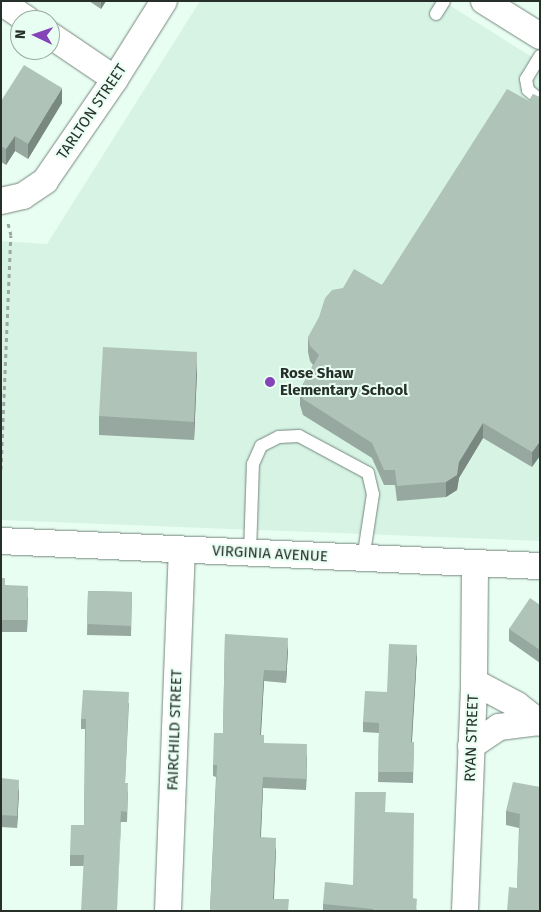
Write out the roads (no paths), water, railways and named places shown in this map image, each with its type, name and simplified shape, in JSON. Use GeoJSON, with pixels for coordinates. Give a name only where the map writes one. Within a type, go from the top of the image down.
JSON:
{"type":"FeatureCollection","features":[{"type":"Feature","properties":{"kind":"street","name":"TARLTON STREET"},"geometry":{"type":"LineString","coordinates":[[1,201],[23,196],[45,181],[116,80],[164,1]]}},
{"type":"Feature","properties":{"kind":"street"},"geometry":{"type":"LineString","coordinates":[[484,1],[540,36]]}},
{"type":"Feature","properties":{"kind":"street"},"geometry":{"type":"LineString","coordinates":[[1,2],[13,10]]}},
{"type":"Feature","properties":{"kind":"street"},"geometry":{"type":"LineString","coordinates":[[60,42],[116,80]]}},
{"type":"Feature","properties":{"kind":"street","name":"VIRGINIA AVENUE"},"geometry":{"type":"LineString","coordinates":[[1,541],[475,565],[540,566]]}},
{"type":"Feature","properties":{"kind":"street","name":"FAIRCHILD STREET"},"geometry":{"type":"LineString","coordinates":[[168,911],[182,550]]}},
{"type":"Feature","properties":{"kind":"street","name":"RYAN STREET"},"geometry":{"type":"LineString","coordinates":[[465,911],[474,682],[475,565]]}},
{"type":"Feature","properties":{"kind":"street"},"geometry":{"type":"LineString","coordinates":[[474,682],[517,705],[539,722]]}},
{"type":"Feature","properties":{"kind":"street"},"geometry":{"type":"LineString","coordinates":[[471,746],[500,726],[539,722]]}},
{"type":"Feature","properties":{"kind":"lane"},"geometry":{"type":"LineString","coordinates":[[436,14],[444,1]]}},
{"type":"Feature","properties":{"kind":"lane"},"geometry":{"type":"LineString","coordinates":[[540,56],[526,79],[528,90],[540,100]]}},
{"type":"Feature","properties":{"kind":"lane"},"geometry":{"type":"LineString","coordinates":[[250,553],[253,464],[261,446],[279,437],[299,436],[368,473],[373,494],[362,559]]}},
{"type":"Feature","properties":{"kind":"place","name":"Rose Shaw Elementary School"},"geometry":{"type":"Point","coordinates":[270,382]}}]}
